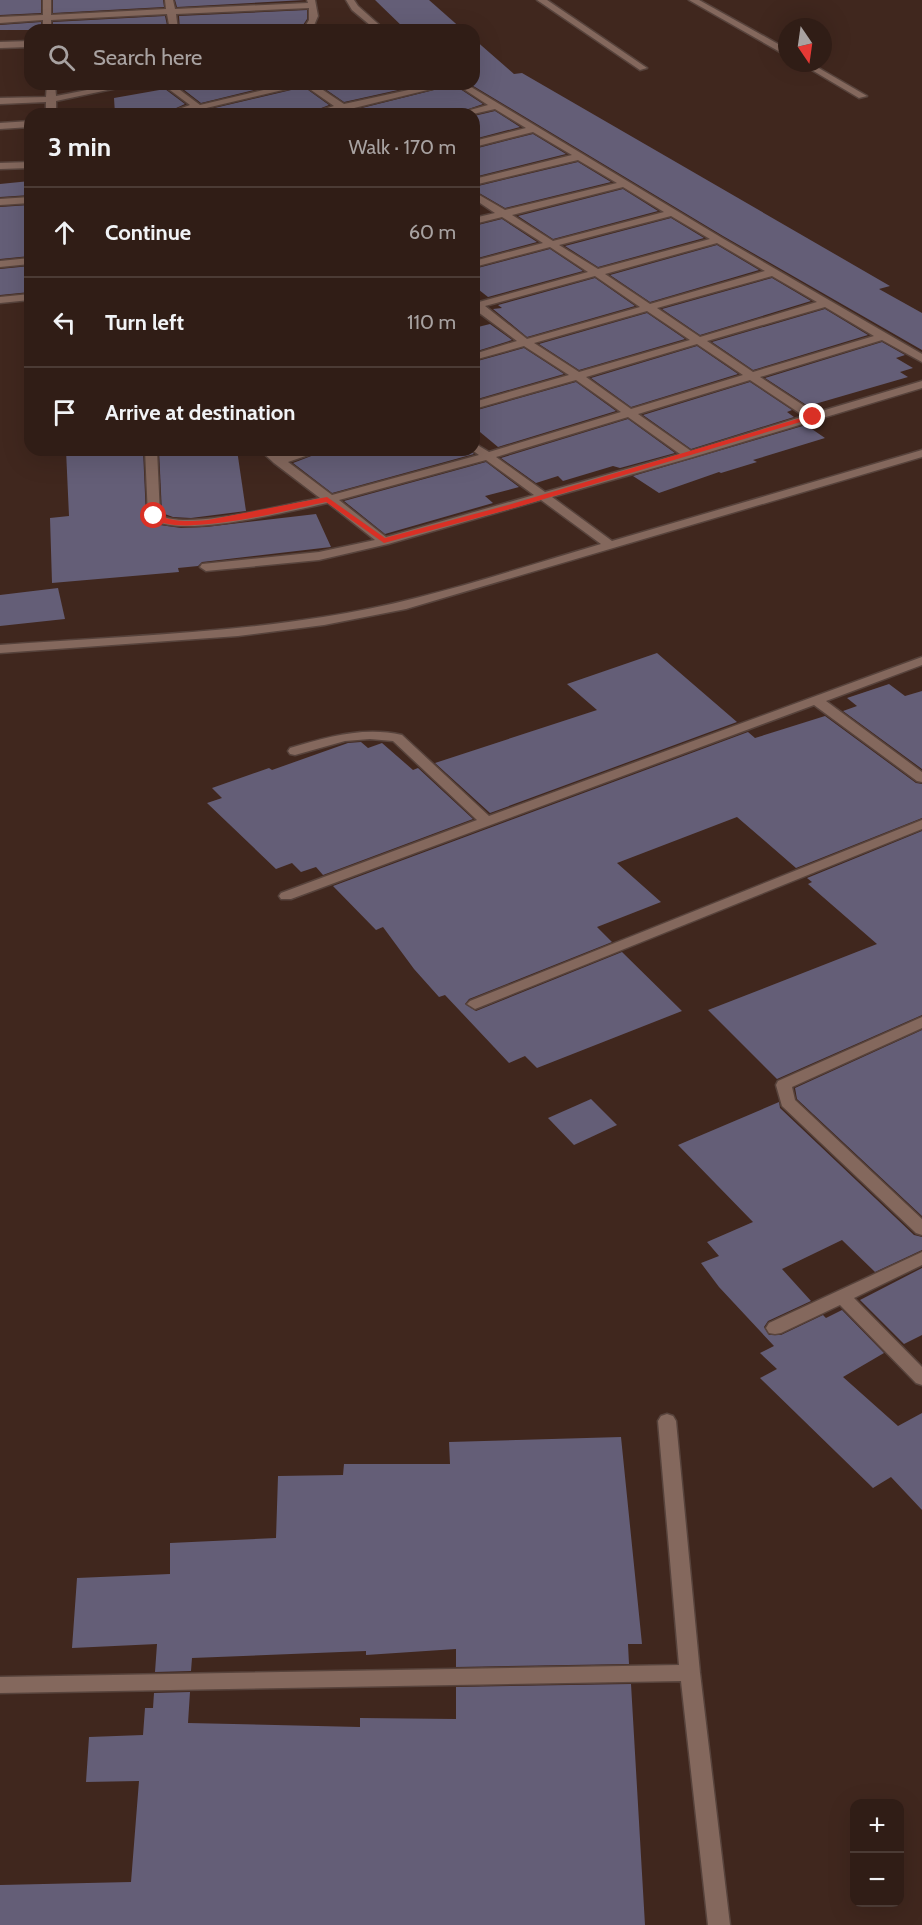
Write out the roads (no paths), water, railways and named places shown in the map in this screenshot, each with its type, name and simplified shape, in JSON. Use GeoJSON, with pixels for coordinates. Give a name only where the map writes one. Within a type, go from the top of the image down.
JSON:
{"type":"FeatureCollection","features":[{"type":"Feature","properties":{"kind":"street"},"geometry":{"type":"LineString","coordinates":[[46,24],[47,0]]}},
{"type":"Feature","properties":{"kind":"street"},"geometry":{"type":"LineString","coordinates":[[169,0],[173,24]]}},
{"type":"Feature","properties":{"kind":"street"},"geometry":{"type":"LineString","coordinates":[[350,0],[355,8],[374,24]]}},
{"type":"Feature","properties":{"kind":"street"},"geometry":{"type":"LineString","coordinates":[[541,0],[643,68]]}},
{"type":"Feature","properties":{"kind":"street"},"geometry":{"type":"LineString","coordinates":[[693,0],[778,48]]}},
{"type":"Feature","properties":{"kind":"street"},"geometry":{"type":"LineString","coordinates":[[0,20],[311,3],[312,24]]}},
{"type":"Feature","properties":{"kind":"street"},"geometry":{"type":"LineString","coordinates":[[0,45],[24,44]]}},
{"type":"Feature","properties":{"kind":"street"},"geometry":{"type":"LineString","coordinates":[[820,72],[862,96]]}},
{"type":"Feature","properties":{"kind":"street"},"geometry":{"type":"LineString","coordinates":[[51,90],[51,108]]}},
{"type":"Feature","properties":{"kind":"street"},"geometry":{"type":"LineString","coordinates":[[0,101],[52,99],[100,90]]}},
{"type":"Feature","properties":{"kind":"street"},"geometry":{"type":"LineString","coordinates":[[175,90],[197,108]]}},
{"type":"Feature","properties":{"kind":"street"},"geometry":{"type":"LineString","coordinates":[[210,108],[278,90]]}},
{"type":"Feature","properties":{"kind":"street"},"geometry":{"type":"LineString","coordinates":[[317,90],[342,107]]}},
{"type":"Feature","properties":{"kind":"street"},"geometry":{"type":"LineString","coordinates":[[338,108],[420,90]]}},
{"type":"Feature","properties":{"kind":"street"},"geometry":{"type":"LineString","coordinates":[[470,90],[718,240],[922,359]]}},
{"type":"Feature","properties":{"kind":"street"},"geometry":{"type":"LineString","coordinates":[[480,109],[495,106]]}},
{"type":"Feature","properties":{"kind":"street"},"geometry":{"type":"LineString","coordinates":[[0,126],[24,124]]}},
{"type":"Feature","properties":{"kind":"street"},"geometry":{"type":"LineString","coordinates":[[480,142],[534,129]]}},
{"type":"Feature","properties":{"kind":"street"},"geometry":{"type":"LineString","coordinates":[[480,181],[581,156]]}},
{"type":"Feature","properties":{"kind":"street"},"geometry":{"type":"LineString","coordinates":[[0,166],[24,165]]}},
{"type":"Feature","properties":{"kind":"street"},"geometry":{"type":"LineString","coordinates":[[480,220],[627,183]]}},
{"type":"Feature","properties":{"kind":"street"},"geometry":{"type":"LineString","coordinates":[[480,199],[553,244],[813,417]]}},
{"type":"Feature","properties":{"kind":"street"},"geometry":{"type":"LineString","coordinates":[[0,202],[24,200]]}},
{"type":"Feature","properties":{"kind":"street"},"geometry":{"type":"LineString","coordinates":[[480,262],[674,212]]}},
{"type":"Feature","properties":{"kind":"street"},"geometry":{"type":"LineString","coordinates":[[480,303],[718,240]]}},
{"type":"Feature","properties":{"kind":"street"},"geometry":{"type":"LineString","coordinates":[[0,264],[24,262]]}},
{"type":"Feature","properties":{"kind":"street"},"geometry":{"type":"LineString","coordinates":[[480,355],[774,272]]}},
{"type":"Feature","properties":{"kind":"street"},"geometry":{"type":"LineString","coordinates":[[0,300],[24,298]]}},
{"type":"Feature","properties":{"kind":"street"},"geometry":{"type":"LineString","coordinates":[[480,404],[826,303]]}},
{"type":"Feature","properties":{"kind":"street"},"geometry":{"type":"LineString","coordinates":[[480,308],[526,343],[578,376],[688,455]]}},
{"type":"Feature","properties":{"kind":"street"},"geometry":{"type":"LineString","coordinates":[[151,456],[154,516],[161,522],[190,524],[208,522],[327,500],[487,456],[880,336]]}},
{"type":"Feature","properties":{"kind":"street"},"geometry":{"type":"LineString","coordinates":[[206,567],[319,556],[384,541],[688,455],[922,384]]}},
{"type":"Feature","properties":{"kind":"street"},"geometry":{"type":"LineString","coordinates":[[480,451],[610,545]]}},
{"type":"Feature","properties":{"kind":"street"},"geometry":{"type":"LineString","coordinates":[[0,649],[238,632],[324,621],[406,605],[922,453]]}},
{"type":"Feature","properties":{"kind":"street"},"geometry":{"type":"LineString","coordinates":[[273,456],[327,500],[384,541]]}},
{"type":"Feature","properties":{"kind":"street"},"geometry":{"type":"LineString","coordinates":[[278,461],[296,456]]}},
{"type":"Feature","properties":{"kind":"street"},"geometry":{"type":"LineString","coordinates":[[286,896],[817,702],[922,661]]}},
{"type":"Feature","properties":{"kind":"street"},"geometry":{"type":"LineString","coordinates":[[817,702],[922,778]]}},
{"type":"Feature","properties":{"kind":"street"},"geometry":{"type":"LineString","coordinates":[[295,751],[346,736],[379,734],[397,738],[487,822]]}},
{"type":"Feature","properties":{"kind":"street"},"geometry":{"type":"LineString","coordinates":[[475,1004],[922,824]]}},
{"type":"Feature","properties":{"kind":"street"},"geometry":{"type":"LineString","coordinates":[[922,1022],[784,1085],[788,1102],[922,1229]]}},
{"type":"Feature","properties":{"kind":"street"},"geometry":{"type":"LineString","coordinates":[[775,1328],[922,1258]]}},
{"type":"Feature","properties":{"kind":"street"},"geometry":{"type":"LineString","coordinates":[[842,1296],[922,1378]]}},
{"type":"Feature","properties":{"kind":"street"},"geometry":{"type":"LineString","coordinates":[[667,1421],[690,1673],[719,1925]]}},
{"type":"Feature","properties":{"kind":"street"},"geometry":{"type":"LineString","coordinates":[[0,1685],[690,1673]]}}]}
